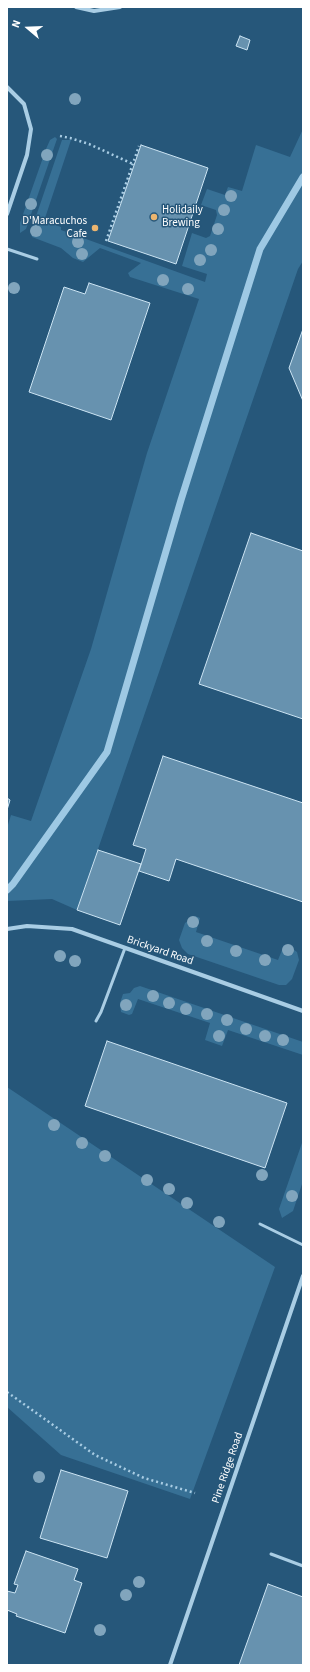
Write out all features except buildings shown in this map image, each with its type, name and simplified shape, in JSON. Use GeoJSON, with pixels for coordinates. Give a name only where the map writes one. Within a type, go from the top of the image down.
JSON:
{"type":"FeatureCollection","features":[{"type":"Feature","properties":{"kind":"street"},"geometry":{"type":"LineString","coordinates":[[76,7],[94,12],[120,7]]}},
{"type":"Feature","properties":{"kind":"street"},"geometry":{"type":"LineString","coordinates":[[7,87],[24,104],[31,129],[27,154],[7,214]]}},
{"type":"Feature","properties":{"kind":"street","name":"Brickyard Road"},"geometry":{"type":"LineString","coordinates":[[7,929],[27,926],[72,929],[303,1011]]}},
{"type":"Feature","properties":{"kind":"street","name":"Pine Ridge Road"},"geometry":{"type":"LineString","coordinates":[[170,1665],[303,1276]]}},
{"type":"Feature","properties":{"kind":"lane"},"geometry":{"type":"LineString","coordinates":[[7,249],[37,259]]}},
{"type":"Feature","properties":{"kind":"lane"},"geometry":{"type":"LineString","coordinates":[[96,1021],[101,1012],[125,948]]}},
{"type":"Feature","properties":{"kind":"lane"},"geometry":{"type":"LineString","coordinates":[[260,1224],[303,1245]]}},
{"type":"Feature","properties":{"kind":"lane"},"geometry":{"type":"LineString","coordinates":[[271,1554],[303,1566]]}},
{"type":"Feature","properties":{"kind":"path"},"geometry":{"type":"LineString","coordinates":[[60,136],[89,144],[133,164]]}},
{"type":"Feature","properties":{"kind":"path"},"geometry":{"type":"LineString","coordinates":[[106,241],[139,146]]}},
{"type":"Feature","properties":{"kind":"path"},"geometry":{"type":"LineString","coordinates":[[7,1392],[95,1456],[144,1478],[195,1494]]}},
{"type":"Feature","properties":{"kind":"shaded area"},"geometry":{"type":"Polygon","coordinates":[[[303,129],[303,261],[298,269],[77,910],[52,899],[7,901],[7,828],[11,815],[31,821],[91,649],[147,453],[199,299],[130,277],[128,273],[141,263],[100,248],[83,262],[73,258],[61,248],[32,237],[31,231],[62,140],[71,140],[44,221],[61,227],[61,230],[205,282],[207,274],[182,266],[192,233],[206,238],[210,236],[217,215],[216,210],[201,205],[207,189],[225,195],[228,187],[242,191],[256,145],[290,157],[303,129]]]}},
{"type":"Feature","properties":{"kind":"shaded area"},"geometry":{"type":"Polygon","coordinates":[[[55,137],[57,139],[26,229],[20,233],[20,223],[46,149],[50,140],[55,137]]]}},
{"type":"Feature","properties":{"kind":"shaded area"},"geometry":{"type":"Polygon","coordinates":[[[195,916],[200,918],[196,932],[278,960],[284,945],[290,947],[297,952],[299,960],[292,979],[286,985],[279,985],[188,954],[182,948],[179,940],[185,923],[195,916]]]}},
{"type":"Feature","properties":{"kind":"shaded area"},"geometry":{"type":"Polygon","coordinates":[[[140,986],[303,1042],[303,1055],[228,1030],[222,1046],[205,1040],[210,1023],[138,999],[132,1014],[129,1015],[121,1012],[120,1003],[123,994],[130,993],[134,988],[140,986]]]}},
{"type":"Feature","properties":{"kind":"shaded area"},"geometry":{"type":"Polygon","coordinates":[[[7,1087],[275,1267],[190,1499],[61,1455],[7,1407],[7,1087]]]}},
{"type":"Feature","properties":{"kind":"shaded area"},"geometry":{"type":"Polygon","coordinates":[[[303,1140],[303,1181],[293,1211],[282,1218],[279,1209],[303,1140]]]}},
{"type":"Feature","properties":{"kind":"waterway"},"geometry":{"type":"LineString","coordinates":[[7,890],[13,884],[107,752],[181,500],[260,249],[303,177]]}},
{"type":"Feature","properties":{"kind":"place","name":"Holidaily Brewing"},"geometry":{"type":"Point","coordinates":[154,217]}},
{"type":"Feature","properties":{"kind":"place","name":"D'Maracuchos Cafe"},"geometry":{"type":"Point","coordinates":[95,228]}}]}
